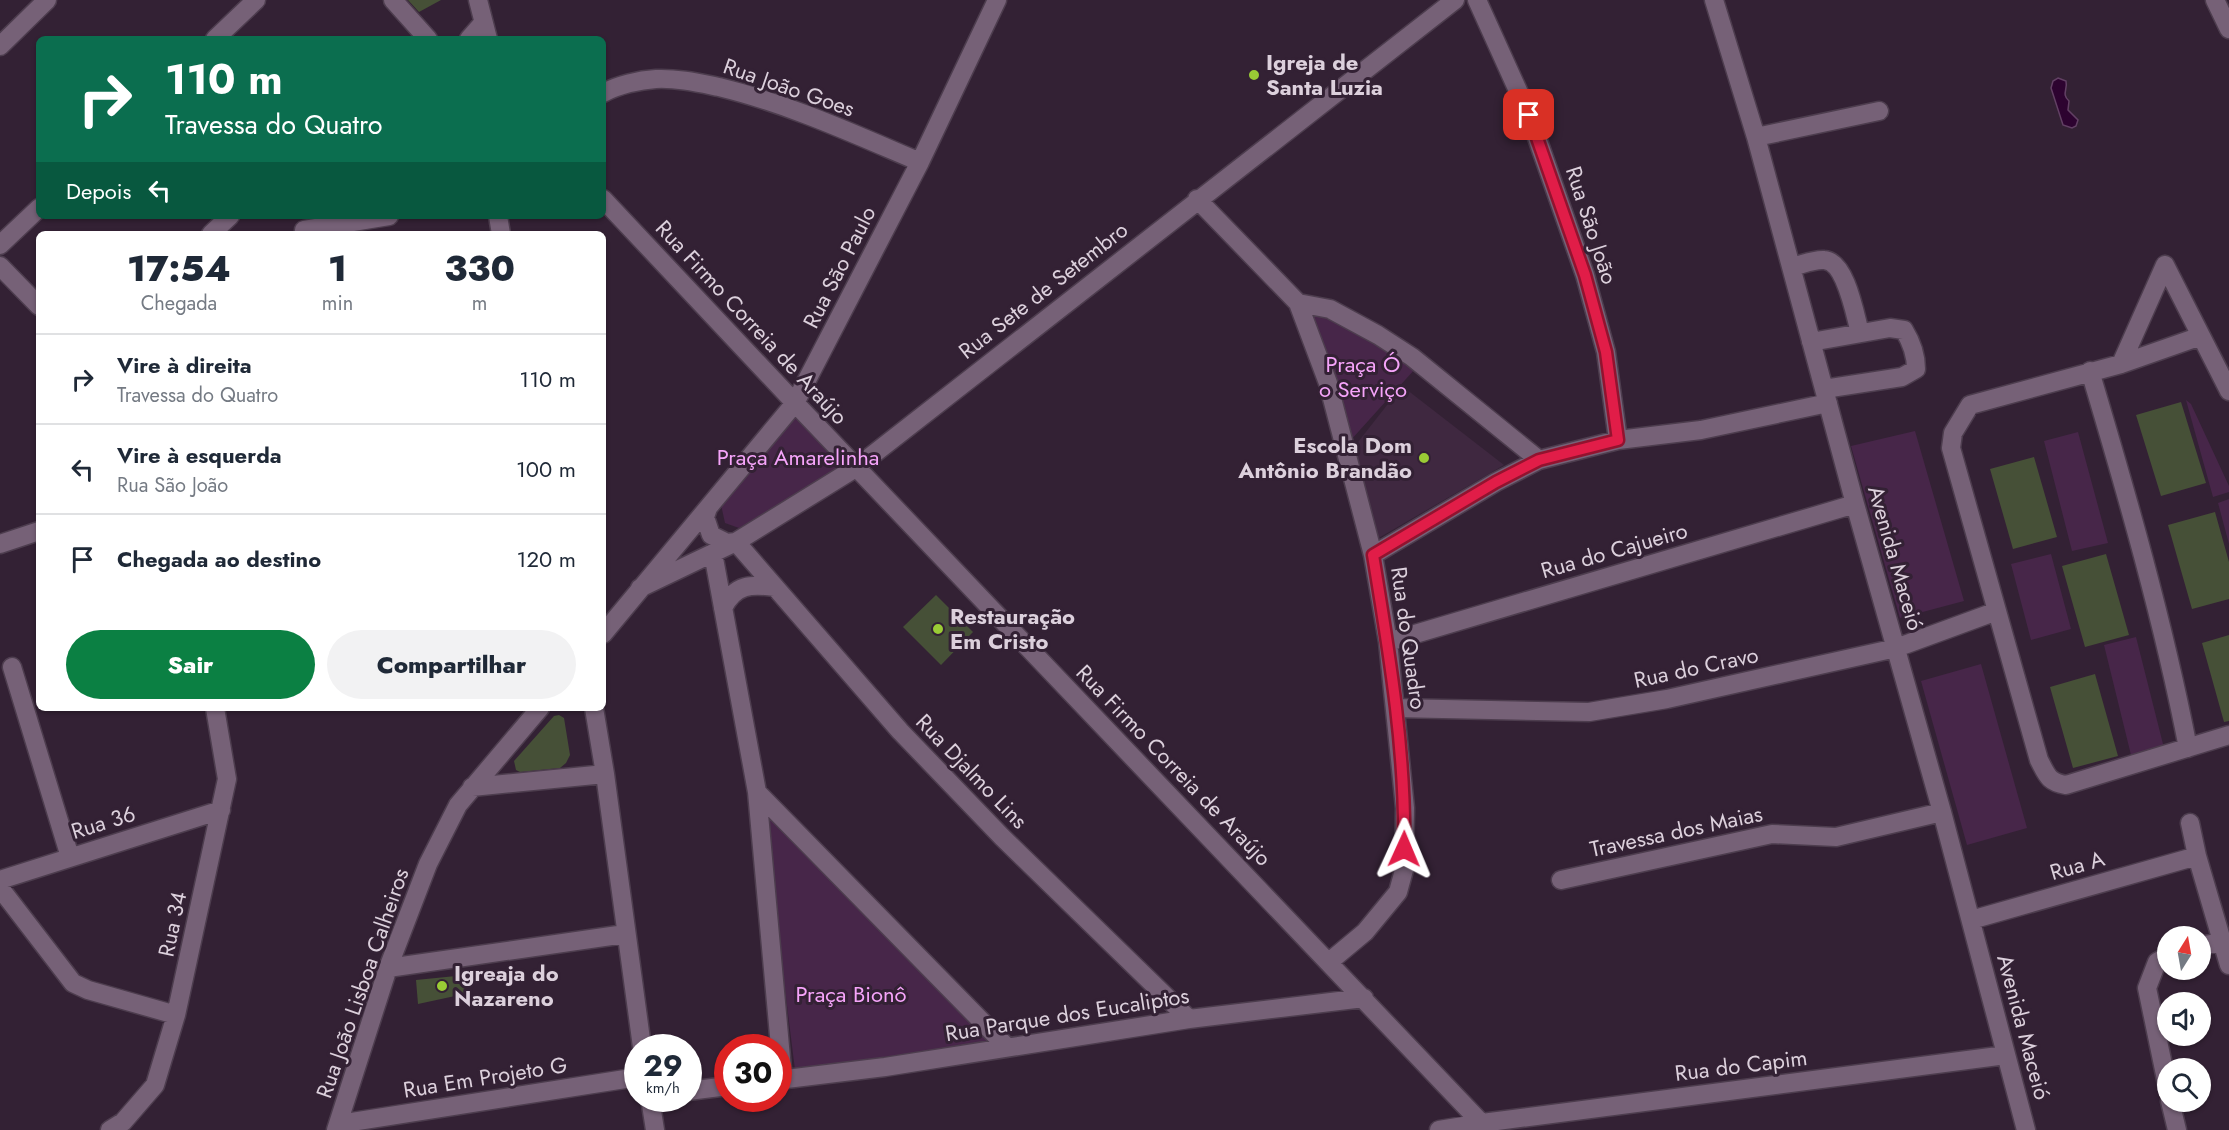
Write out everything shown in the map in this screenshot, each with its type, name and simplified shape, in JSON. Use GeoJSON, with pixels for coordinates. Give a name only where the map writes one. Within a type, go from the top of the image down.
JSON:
{"type":"FeatureCollection","features":[{"type":"Feature","properties":{"kind":"street"},"geometry":{"type":"LineString","coordinates":[[0,46],[47,0]]}},
{"type":"Feature","properties":{"kind":"street"},"geometry":{"type":"LineString","coordinates":[[218,36],[256,0]]}},
{"type":"Feature","properties":{"kind":"street"},"geometry":{"type":"LineString","coordinates":[[393,0],[425,36]]}},
{"type":"Feature","properties":{"kind":"street"},"geometry":{"type":"LineString","coordinates":[[478,0],[486,31]]}},
{"type":"Feature","properties":{"kind":"street","name":"Rua São Paulo"},"geometry":{"type":"LineString","coordinates":[[640,588],[795,403],[920,162],[997,0]]}},
{"type":"Feature","properties":{"kind":"street","name":"Rua Sete de Setembro"},"geometry":{"type":"LineString","coordinates":[[640,588],[736,542],[857,467],[1197,199],[1455,0]]}},
{"type":"Feature","properties":{"kind":"street","name":"Rua São João"},"geometry":{"type":"LineString","coordinates":[[1477,0],[1529,115],[1585,275],[1606,352],[1618,440]]}},
{"type":"Feature","properties":{"kind":"street","name":"Avenida Maceió"},"geometry":{"type":"LineString","coordinates":[[1714,0],[1756,137],[1855,504],[1942,812],[2026,1130]]}},
{"type":"Feature","properties":{"kind":"street"},"geometry":{"type":"LineString","coordinates":[[2215,0],[2229,29]]}},
{"type":"Feature","properties":{"kind":"street","name":"Rua João Goes"},"geometry":{"type":"LineString","coordinates":[[606,91],[655,79],[697,82],[747,94],[814,116],[920,162]]}},
{"type":"Feature","properties":{"kind":"street"},"geometry":{"type":"LineString","coordinates":[[1756,137],[1879,111]]}},
{"type":"Feature","properties":{"kind":"street"},"geometry":{"type":"LineString","coordinates":[[1197,199],[1298,303],[1330,309],[1378,335],[1412,357],[1539,460]]}},
{"type":"Feature","properties":{"kind":"street","name":"Rua Firmo Correia de Araújo"},"geometry":{"type":"LineString","coordinates":[[606,201],[795,403],[1485,1126]]}},
{"type":"Feature","properties":{"kind":"street"},"geometry":{"type":"LineString","coordinates":[[0,245],[36,211]]}},
{"type":"Feature","properties":{"kind":"street"},"geometry":{"type":"LineString","coordinates":[[214,231],[227,219]]}},
{"type":"Feature","properties":{"kind":"street"},"geometry":{"type":"LineString","coordinates":[[304,230],[371,219]]}},
{"type":"Feature","properties":{"kind":"street"},"geometry":{"type":"LineString","coordinates":[[1791,267],[1823,260],[1832,262],[1842,272],[1860,333]]}},
{"type":"Feature","properties":{"kind":"street"},"geometry":{"type":"LineString","coordinates":[[2121,364],[2165,265],[2229,391]]}},
{"type":"Feature","properties":{"kind":"street"},"geometry":{"type":"LineString","coordinates":[[0,266],[36,303]]}},
{"type":"Feature","properties":{"kind":"street","name":"Rua do Quadro"},"geometry":{"type":"LineString","coordinates":[[1298,303],[1328,383],[1373,555],[1388,642],[1405,808],[1404,870],[1398,892],[1365,932],[1329,962]]}},
{"type":"Feature","properties":{"kind":"street"},"geometry":{"type":"LineString","coordinates":[[1373,555],[1496,482],[1539,460],[1618,440],[1701,430],[1902,377],[1916,369],[1916,358],[1911,341],[1904,330],[1890,328],[1811,342]]}},
{"type":"Feature","properties":{"kind":"street"},"geometry":{"type":"LineString","coordinates":[[2201,336],[2121,364],[1970,405],[1953,433],[1951,448],[2039,760],[2047,776],[2055,783],[2066,785],[2229,735]]}},
{"type":"Feature","properties":{"kind":"street"},"geometry":{"type":"LineString","coordinates":[[2090,371],[2125,486],[2175,682],[2188,748]]}},
{"type":"Feature","properties":{"kind":"street","name":"Rua do Cajueiro"},"geometry":{"type":"LineString","coordinates":[[1388,642],[1855,504]]}},
{"type":"Feature","properties":{"kind":"street"},"geometry":{"type":"LineString","coordinates":[[708,508],[705,517],[711,535],[727,543],[736,542]]}},
{"type":"Feature","properties":{"kind":"street"},"geometry":{"type":"LineString","coordinates":[[0,544],[36,532]]}},
{"type":"Feature","properties":{"kind":"street","name":"Rua Djalmo Lins"},"geometry":{"type":"LineString","coordinates":[[736,542],[900,731],[1002,837],[1189,1019]]}},
{"type":"Feature","properties":{"kind":"street"},"geometry":{"type":"LineString","coordinates":[[713,553],[757,792],[777,1034]]}},
{"type":"Feature","properties":{"kind":"street"},"geometry":{"type":"LineString","coordinates":[[723,608],[737,590],[752,584],[775,587]]}},
{"type":"Feature","properties":{"kind":"street"},"geometry":{"type":"LineString","coordinates":[[610,612],[640,588]]}},
{"type":"Feature","properties":{"kind":"street","name":"Rua do Cravo"},"geometry":{"type":"LineString","coordinates":[[1395,708],[1589,712],[1667,699],[1896,648],[1997,611]]}},
{"type":"Feature","properties":{"kind":"street"},"geometry":{"type":"LineString","coordinates":[[12,667],[70,857]]}},
{"type":"Feature","properties":{"kind":"street","name":"Rua 34"},"geometry":{"type":"LineString","coordinates":[[110,1130],[123,1122],[155,1085],[176,1015],[227,779],[216,711]]}},
{"type":"Feature","properties":{"kind":"street","name":"Rua João Lisboa Calheiros"},"geometry":{"type":"LineString","coordinates":[[338,1127],[388,968],[428,864],[458,805],[537,711]]}},
{"type":"Feature","properties":{"kind":"street"},"geometry":{"type":"LineString","coordinates":[[594,711],[640,1034]]}},
{"type":"Feature","properties":{"kind":"street"},"geometry":{"type":"LineString","coordinates":[[472,787],[605,774]]}},
{"type":"Feature","properties":{"kind":"street"},"geometry":{"type":"LineString","coordinates":[[757,792],[1007,1047]]}},
{"type":"Feature","properties":{"kind":"street","name":"Rua 36"},"geometry":{"type":"LineString","coordinates":[[0,880],[221,810]]}},
{"type":"Feature","properties":{"kind":"street","name":"Travessa dos Maias"},"geometry":{"type":"LineString","coordinates":[[1561,880],[1772,834],[1836,837],[1942,812]]}},
{"type":"Feature","properties":{"kind":"street"},"geometry":{"type":"LineString","coordinates":[[2190,824],[2229,965]]}},
{"type":"Feature","properties":{"kind":"street","name":"Rua A"},"geometry":{"type":"LineString","coordinates":[[1971,920],[2197,856]]}},
{"type":"Feature","properties":{"kind":"street"},"geometry":{"type":"LineString","coordinates":[[0,888],[73,983],[88,990],[176,1015]]}},
{"type":"Feature","properties":{"kind":"street"},"geometry":{"type":"LineString","coordinates":[[388,968],[625,934]]}},
{"type":"Feature","properties":{"kind":"street"},"geometry":{"type":"LineString","coordinates":[[2211,944],[2221,942]]}},
{"type":"Feature","properties":{"kind":"street"},"geometry":{"type":"LineString","coordinates":[[2157,962],[2148,988],[2162,1058]]}},
{"type":"Feature","properties":{"kind":"street","name":"Rua Parque dos Eucaliptos"},"geometry":{"type":"LineString","coordinates":[[792,1079],[885,1067],[1189,1019],[1364,998]]}},
{"type":"Feature","properties":{"kind":"street","name":"Rua do Capim"},"geometry":{"type":"LineString","coordinates":[[1439,1130],[1485,1126],[2006,1055]]}},
{"type":"Feature","properties":{"kind":"street","name":"Rua Em Projeto G"},"geometry":{"type":"LineString","coordinates":[[338,1127],[624,1079]]}},
{"type":"Feature","properties":{"kind":"street"},"geometry":{"type":"LineString","coordinates":[[652,1112],[655,1130]]}},
{"type":"Feature","properties":{"kind":"street"},"geometry":{"type":"LineString","coordinates":[[2173,1112],[2177,1130]]}},
{"type":"Feature","properties":{"kind":"shaded area"},"geometry":{"type":"Polygon","coordinates":[[[2058,78],[2066,81],[2065,94],[2069,101],[2068,110],[2078,120],[2076,126],[2072,128],[2063,125],[2051,88],[2053,81],[2058,78]]]}},
{"type":"Feature","properties":{"kind":"shaded area","name":"Escola Dom Antônio Brandão"},"geometry":{"type":"Polygon","coordinates":[[[1402,386],[1504,465],[1377,539],[1351,451],[1402,386]]]}},
{"type":"Feature","properties":{"kind":"green space","name":"Praça Ó o Serviço"},"geometry":{"type":"Polygon","coordinates":[[[1304,310],[1323,310],[1415,369],[1350,441],[1304,310]]]}},
{"type":"Feature","properties":{"kind":"green space"},"geometry":{"type":"Polygon","coordinates":[[[2186,400],[2191,404],[2229,486],[2229,492],[2213,497],[2186,400]]]}},
{"type":"Feature","properties":{"kind":"green space","name":"Praça Amarelinha"},"geometry":{"type":"Polygon","coordinates":[[[796,411],[846,464],[739,528],[725,523],[720,500],[796,411]]]}},
{"type":"Feature","properties":{"kind":"green space"},"geometry":{"type":"Polygon","coordinates":[[[1915,431],[1964,601],[1900,618],[1851,446],[1915,431]]]}},
{"type":"Feature","properties":{"kind":"green space"},"geometry":{"type":"Polygon","coordinates":[[[2078,432],[2108,543],[2072,551],[2044,441],[2078,432]]]}},
{"type":"Feature","properties":{"kind":"green space"},"geometry":{"type":"Polygon","coordinates":[[[2229,499],[2229,544],[2218,503],[2229,499]]]}},
{"type":"Feature","properties":{"kind":"green space"},"geometry":{"type":"Polygon","coordinates":[[[2051,554],[2071,629],[2031,640],[2011,564],[2051,554]]]}},
{"type":"Feature","properties":{"kind":"green space"},"geometry":{"type":"Polygon","coordinates":[[[2136,637],[2164,748],[2131,755],[2104,645],[2136,637]]]}},
{"type":"Feature","properties":{"kind":"green space"},"geometry":{"type":"Polygon","coordinates":[[[1981,664],[2027,828],[1967,845],[1921,681],[1981,664]]]}},
{"type":"Feature","properties":{"kind":"green space","name":"Praça Bionô"},"geometry":{"type":"Polygon","coordinates":[[[762,804],[988,1042],[795,1070],[762,804]]]}},
{"type":"Feature","properties":{"kind":"building"},"geometry":{"type":"Polygon","coordinates":[[[408,0],[441,0],[419,12],[408,0]]]}},
{"type":"Feature","properties":{"kind":"building"},"geometry":{"type":"Polygon","coordinates":[[[2181,402],[2206,483],[2161,496],[2136,415],[2181,402]]]}},
{"type":"Feature","properties":{"kind":"building"},"geometry":{"type":"Polygon","coordinates":[[[2034,457],[2057,537],[2013,549],[1990,469],[2034,457]]]}},
{"type":"Feature","properties":{"kind":"building"},"geometry":{"type":"Polygon","coordinates":[[[2215,512],[2229,562],[2229,599],[2192,609],[2168,525],[2215,512]]]}},
{"type":"Feature","properties":{"kind":"building"},"geometry":{"type":"Polygon","coordinates":[[[2106,554],[2129,635],[2085,647],[2062,566],[2106,554]]]}},
{"type":"Feature","properties":{"kind":"building","name":"Restauração Em Cristo"},"geometry":{"type":"Polygon","coordinates":[[[936,595],[973,632],[941,665],[903,627],[936,595]]]}},
{"type":"Feature","properties":{"kind":"building"},"geometry":{"type":"Polygon","coordinates":[[[2229,635],[2229,721],[2224,722],[2202,643],[2229,635]]]}},
{"type":"Feature","properties":{"kind":"building"},"geometry":{"type":"Polygon","coordinates":[[[2095,674],[2118,756],[2073,768],[2050,687],[2095,674]]]}},
{"type":"Feature","properties":{"kind":"building"},"geometry":{"type":"Polygon","coordinates":[[[559,715],[564,718],[570,755],[566,763],[560,768],[520,772],[516,770],[514,761],[554,716],[559,715]]]}},
{"type":"Feature","properties":{"kind":"building","name":"Igreaja do Nazareno"},"geometry":{"type":"Polygon","coordinates":[[[466,975],[469,993],[418,1004],[416,980],[466,975]]]}},
{"type":"Feature","properties":{"kind":"place","name":"Igreja de Santa Luzia"},"geometry":{"type":"Point","coordinates":[1254,75]}},
{"type":"Feature","properties":{"kind":"place","name":"Escola Dom Antônio Brandão"},"geometry":{"type":"Point","coordinates":[1424,458]}},
{"type":"Feature","properties":{"kind":"place","name":"Restauração Em Cristo"},"geometry":{"type":"Point","coordinates":[938,629]}},
{"type":"Feature","properties":{"kind":"place","name":"Igreaja do Nazareno"},"geometry":{"type":"Point","coordinates":[442,986]}},
{"type":"Feature","properties":{"kind":"route"},"geometry":{"type":"LineString","coordinates":[[1404,849],[1405,808],[1388,642],[1373,555],[1496,482],[1539,460],[1618,440],[1606,352],[1585,275],[1529,115]]}}]}
